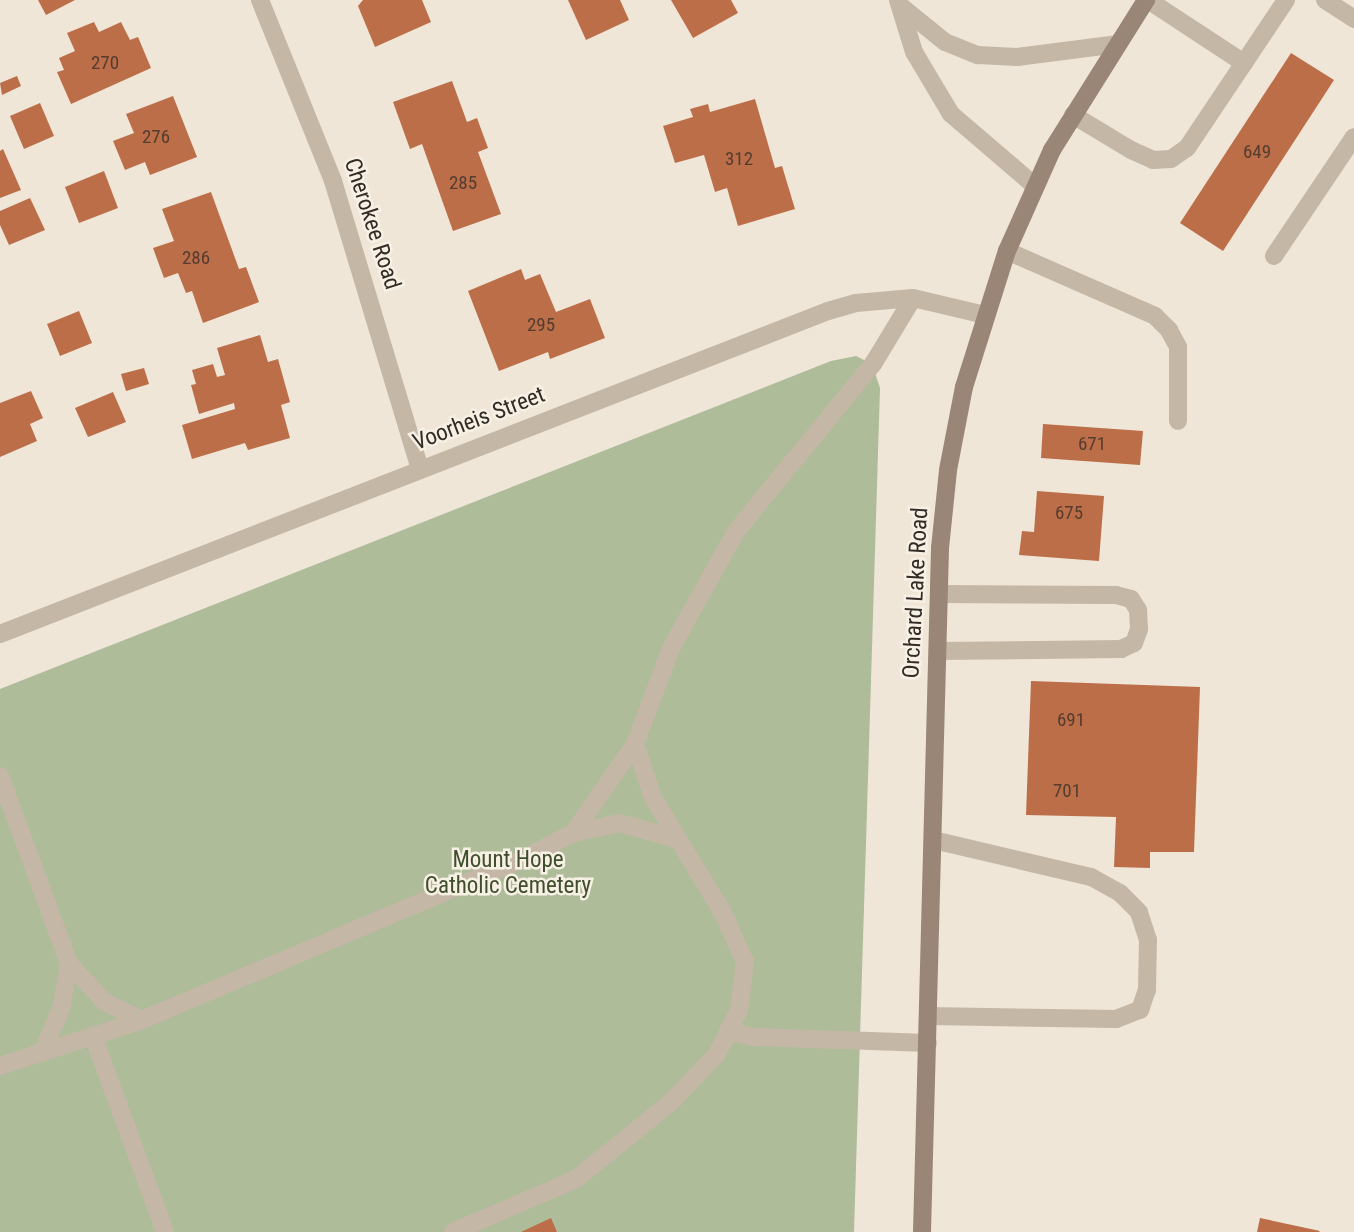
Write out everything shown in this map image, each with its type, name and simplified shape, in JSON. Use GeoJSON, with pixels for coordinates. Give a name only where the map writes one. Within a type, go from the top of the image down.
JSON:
{"type":"FeatureCollection","features":[{"type":"Feature","properties":{"kind":"main road","name":"Orchard Lake Road"},"geometry":{"type":"LineString","coordinates":[[922,1232],[939,594],[948,470],[964,387],[1007,251],[1035,186],[1073,115],[1147,0]]}},
{"type":"Feature","properties":{"kind":"street","name":"Cherokee Road"},"geometry":{"type":"LineString","coordinates":[[260,0],[341,205],[420,469]]}},
{"type":"Feature","properties":{"kind":"street"},"geometry":{"type":"LineString","coordinates":[[1147,0],[1244,63]]}},
{"type":"Feature","properties":{"kind":"street"},"geometry":{"type":"LineString","coordinates":[[1073,115],[1153,160],[1171,159],[1187,148],[1286,0]]}},
{"type":"Feature","properties":{"kind":"street"},"geometry":{"type":"LineString","coordinates":[[1325,0],[1354,19]]}},
{"type":"Feature","properties":{"kind":"street"},"geometry":{"type":"LineString","coordinates":[[900,4],[945,42],[978,55],[1017,57],[1118,44]]}},
{"type":"Feature","properties":{"kind":"street"},"geometry":{"type":"LineString","coordinates":[[900,4],[914,52],[951,114],[1035,186]]}},
{"type":"Feature","properties":{"kind":"street"},"geometry":{"type":"LineString","coordinates":[[1274,256],[1354,137]]}},
{"type":"Feature","properties":{"kind":"street"},"geometry":{"type":"LineString","coordinates":[[1007,251],[1154,316],[1169,330],[1178,347],[1178,421]]}},
{"type":"Feature","properties":{"kind":"street","name":"Voorheis Street"},"geometry":{"type":"LineString","coordinates":[[0,634],[828,311],[856,303],[913,298],[985,315]]}},
{"type":"Feature","properties":{"kind":"street"},"geometry":{"type":"LineString","coordinates":[[572,833],[635,744],[671,648],[737,530],[873,364],[913,298]]}},
{"type":"Feature","properties":{"kind":"street"},"geometry":{"type":"LineString","coordinates":[[938,651],[1121,649],[1134,643],[1139,629],[1138,610],[1131,599],[1116,595],[939,594]]}},
{"type":"Feature","properties":{"kind":"street"},"geometry":{"type":"LineString","coordinates":[[453,1232],[576,1179],[670,1103],[717,1054],[739,1010],[745,962],[723,913],[673,838],[653,798],[635,744]]}},
{"type":"Feature","properties":{"kind":"street"},"geometry":{"type":"LineString","coordinates":[[0,776],[69,964],[105,1002],[142,1020]]}},
{"type":"Feature","properties":{"kind":"street"},"geometry":{"type":"LineString","coordinates":[[0,1066],[142,1020],[525,858],[572,833],[620,823],[673,838]]}},
{"type":"Feature","properties":{"kind":"street"},"geometry":{"type":"LineString","coordinates":[[928,1016],[1116,1019],[1140,1010],[1147,990],[1148,940],[1139,912],[1120,893],[1091,877],[933,841]]}},
{"type":"Feature","properties":{"kind":"street"},"geometry":{"type":"LineString","coordinates":[[42,1053],[61,1009],[69,964]]}},
{"type":"Feature","properties":{"kind":"street"},"geometry":{"type":"LineString","coordinates":[[728,1031],[754,1037],[928,1043]]}},
{"type":"Feature","properties":{"kind":"street"},"geometry":{"type":"LineString","coordinates":[[93,1036],[165,1232]]}},
{"type":"Feature","properties":{"kind":"green space","name":"Mount Hope Catholic Cemetery"},"geometry":{"type":"Polygon","coordinates":[[[856,356],[872,364],[880,388],[854,1232],[0,1232],[0,689],[831,361],[856,356]]]}},
{"type":"Feature","properties":{"kind":"building"},"geometry":{"type":"Polygon","coordinates":[[[38,0],[75,0],[46,15],[38,0]]]}},
{"type":"Feature","properties":{"kind":"building"},"geometry":{"type":"Polygon","coordinates":[[[363,0],[422,0],[431,22],[375,47],[358,6],[363,0]]]}},
{"type":"Feature","properties":{"kind":"building"},"geometry":{"type":"Polygon","coordinates":[[[568,0],[620,0],[629,20],[586,40],[568,0]]]}},
{"type":"Feature","properties":{"kind":"building"},"geometry":{"type":"Polygon","coordinates":[[[671,0],[731,0],[738,13],[693,38],[671,0]]]}},
{"type":"Feature","properties":{"kind":"building"},"geometry":{"type":"Polygon","coordinates":[[[94,22],[99,32],[121,22],[130,40],[138,37],[151,68],[71,104],[57,72],[64,70],[59,58],[75,51],[67,33],[94,22]]]}},
{"type":"Feature","properties":{"kind":"building"},"geometry":{"type":"Polygon","coordinates":[[[1291,53],[1334,80],[1223,251],[1180,223],[1291,53]]]}},
{"type":"Feature","properties":{"kind":"building"},"geometry":{"type":"Polygon","coordinates":[[[17,76],[21,86],[2,95],[0,83],[17,76]]]}},
{"type":"Feature","properties":{"kind":"building"},"geometry":{"type":"Polygon","coordinates":[[[452,81],[467,122],[477,118],[488,148],[478,152],[501,214],[453,231],[422,144],[410,149],[393,102],[452,81]]]}},
{"type":"Feature","properties":{"kind":"building"},"geometry":{"type":"Polygon","coordinates":[[[173,96],[197,157],[150,175],[145,162],[125,170],[113,141],[134,133],[126,114],[173,96]]]}},
{"type":"Feature","properties":{"kind":"building"},"geometry":{"type":"Polygon","coordinates":[[[755,99],[775,168],[782,166],[795,209],[738,226],[727,188],[715,192],[704,155],[675,163],[663,126],[693,117],[690,109],[708,104],[710,112],[755,99]]]}},
{"type":"Feature","properties":{"kind":"building"},"geometry":{"type":"Polygon","coordinates":[[[40,103],[54,136],[24,149],[10,116],[40,103]]]}},
{"type":"Feature","properties":{"kind":"building"},"geometry":{"type":"Polygon","coordinates":[[[3,149],[21,190],[0,198],[0,151],[3,149]]]}},
{"type":"Feature","properties":{"kind":"building"},"geometry":{"type":"Polygon","coordinates":[[[104,171],[118,208],[79,223],[65,187],[104,171]]]}},
{"type":"Feature","properties":{"kind":"building"},"geometry":{"type":"Polygon","coordinates":[[[211,192],[239,269],[246,267],[259,302],[203,323],[192,291],[186,293],[178,273],[164,278],[153,248],[174,241],[162,209],[211,192]]]}},
{"type":"Feature","properties":{"kind":"building"},"geometry":{"type":"Polygon","coordinates":[[[30,198],[45,230],[9,245],[0,225],[0,211],[30,198]]]}},
{"type":"Feature","properties":{"kind":"building"},"geometry":{"type":"Polygon","coordinates":[[[521,269],[525,280],[540,274],[556,312],[590,299],[605,338],[550,359],[548,352],[499,371],[468,291],[521,269]]]}},
{"type":"Feature","properties":{"kind":"building"},"geometry":{"type":"Polygon","coordinates":[[[79,311],[92,343],[60,356],[47,324],[79,311]]]}},
{"type":"Feature","properties":{"kind":"building"},"geometry":{"type":"Polygon","coordinates":[[[260,335],[268,362],[278,359],[290,402],[281,405],[290,438],[248,450],[245,443],[192,459],[182,425],[235,409],[234,403],[199,414],[191,385],[196,384],[192,370],[213,364],[217,377],[225,375],[217,348],[260,335]]]}},
{"type":"Feature","properties":{"kind":"building"},"geometry":{"type":"Polygon","coordinates":[[[144,368],[149,384],[126,391],[121,374],[144,368]]]}},
{"type":"Feature","properties":{"kind":"building"},"geometry":{"type":"Polygon","coordinates":[[[31,391],[43,418],[30,424],[37,441],[0,457],[0,403],[31,391]]]}},
{"type":"Feature","properties":{"kind":"building"},"geometry":{"type":"Polygon","coordinates":[[[113,392],[126,422],[88,437],[75,408],[113,392]]]}},
{"type":"Feature","properties":{"kind":"building"},"geometry":{"type":"Polygon","coordinates":[[[1043,424],[1143,431],[1140,465],[1041,458],[1043,424]]]}},
{"type":"Feature","properties":{"kind":"building"},"geometry":{"type":"Polygon","coordinates":[[[1037,491],[1104,496],[1099,561],[1019,555],[1022,531],[1034,532],[1037,491]]]}},
{"type":"Feature","properties":{"kind":"building"},"geometry":{"type":"Polygon","coordinates":[[[1031,681],[1200,687],[1194,852],[1150,852],[1150,868],[1114,867],[1116,817],[1026,815],[1031,681]]]}},
{"type":"Feature","properties":{"kind":"building"},"geometry":{"type":"Polygon","coordinates":[[[551,1218],[557,1232],[521,1232],[551,1218]]]}},
{"type":"Feature","properties":{"kind":"building"},"geometry":{"type":"Polygon","coordinates":[[[1260,1218],[1320,1231],[1257,1232],[1260,1218]]]}}]}
